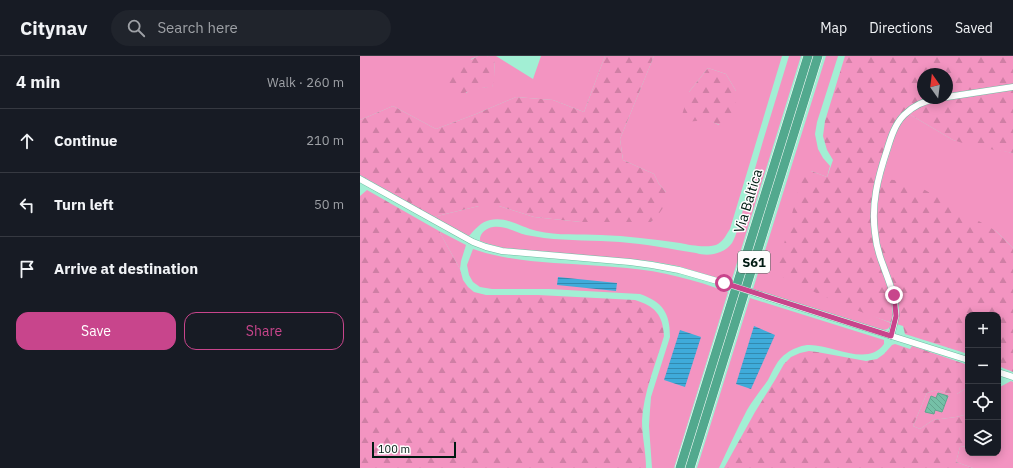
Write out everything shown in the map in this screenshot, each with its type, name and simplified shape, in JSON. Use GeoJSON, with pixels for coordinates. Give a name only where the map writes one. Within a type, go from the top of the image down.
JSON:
{"type":"FeatureCollection","features":[{"type":"Feature","properties":{"kind":"highway","name":"Via Baltica"},"geometry":{"type":"LineString","coordinates":[[680,468],[808,56]]}},
{"type":"Feature","properties":{"kind":"highway","name":"Via Baltica"},"geometry":{"type":"LineString","coordinates":[[690,468],[818,56]]}},
{"type":"Feature","properties":{"kind":"street"},"geometry":{"type":"LineString","coordinates":[[953,96],[1013,87]]}},
{"type":"Feature","properties":{"kind":"street"},"geometry":{"type":"LineString","coordinates":[[891,336],[896,316],[894,295],[878,248],[875,234],[875,200],[878,181],[896,125],[905,114],[918,104]]}},
{"type":"Feature","properties":{"kind":"street"},"geometry":{"type":"LineString","coordinates":[[360,179],[473,242],[486,247],[525,254],[630,262],[679,270],[965,359]]}},
{"type":"Feature","properties":{"kind":"street"},"geometry":{"type":"LineString","coordinates":[[1001,373],[1013,377]]}},
{"type":"Feature","properties":{"kind":"green space"},"geometry":{"type":"Polygon","coordinates":[[[360,56],[478,56],[471,59],[466,93],[478,88],[492,87],[495,71],[494,61],[487,56],[496,56],[533,79],[541,56],[605,56],[584,112],[553,100],[516,97],[436,129],[393,106],[360,120],[360,56]]]}},
{"type":"Feature","properties":{"kind":"green space"},"geometry":{"type":"Polygon","coordinates":[[[478,56],[487,56],[494,60],[495,77],[492,87],[452,95],[447,90],[450,75],[465,63],[478,56]]]}},
{"type":"Feature","properties":{"kind":"green space"},"geometry":{"type":"Polygon","coordinates":[[[605,56],[654,56],[620,139],[623,160],[654,174],[659,184],[666,192],[665,202],[662,209],[651,222],[581,222],[534,217],[499,206],[479,206],[433,217],[360,175],[360,120],[393,106],[436,129],[516,97],[553,100],[584,112],[605,56]]]}},
{"type":"Feature","properties":{"kind":"green space"},"geometry":{"type":"Polygon","coordinates":[[[654,56],[782,56],[730,229],[722,240],[716,245],[698,246],[621,236],[553,234],[531,230],[508,221],[496,219],[484,222],[469,236],[433,217],[479,206],[499,206],[534,217],[581,222],[651,222],[666,192],[659,184],[654,174],[623,160],[620,139],[654,56]],[[708,68],[689,92],[707,119],[719,125],[736,91],[726,74],[708,68]]]}},
{"type":"Feature","properties":{"kind":"green space"},"geometry":{"type":"Polygon","coordinates":[[[789,56],[801,56],[731,282],[678,266],[650,261],[504,248],[480,241],[482,234],[486,230],[497,227],[544,238],[611,241],[706,255],[716,254],[725,250],[732,243],[736,234],[789,56]]]}},
{"type":"Feature","properties":{"kind":"green space"},"geometry":{"type":"Polygon","coordinates":[[[826,56],[838,56],[817,122],[815,134],[818,149],[830,166],[827,177],[811,171],[836,301],[891,323],[889,328],[884,330],[753,289],[826,56]]]}},
{"type":"Feature","properties":{"kind":"green space"},"geometry":{"type":"Polygon","coordinates":[[[845,56],[1013,56],[1013,153],[972,146],[953,140],[909,114],[902,120],[896,132],[882,179],[894,180],[925,190],[996,231],[1013,248],[1013,372],[1001,367],[1001,312],[965,312],[965,353],[905,334],[903,326],[854,309],[776,274],[802,176],[811,171],[827,177],[833,160],[827,150],[823,136],[825,121],[845,56]]]}},
{"type":"Feature","properties":{"kind":"green space"},"geometry":{"type":"Polygon","coordinates":[[[708,68],[726,74],[736,91],[736,110],[731,121],[720,125],[707,120],[685,122],[682,115],[689,92],[708,68]]]}},
{"type":"Feature","properties":{"kind":"green space"},"geometry":{"type":"Polygon","coordinates":[[[909,114],[953,140],[1013,153],[1013,248],[996,231],[882,179],[896,132],[902,120],[909,114]]]}},
{"type":"Feature","properties":{"kind":"green space"},"geometry":{"type":"Polygon","coordinates":[[[367,190],[439,231],[460,269],[463,280],[474,292],[486,295],[538,295],[635,300],[653,308],[657,312],[662,322],[664,336],[650,378],[643,411],[642,427],[646,468],[360,468],[360,196],[367,190]]]}},
{"type":"Feature","properties":{"kind":"green space"},"geometry":{"type":"Polygon","coordinates":[[[439,231],[466,245],[460,269],[439,231]]]}},
{"type":"Feature","properties":{"kind":"green space"},"geometry":{"type":"Polygon","coordinates":[[[473,249],[493,255],[523,260],[653,271],[691,280],[728,292],[674,468],[652,468],[649,426],[651,397],[670,337],[669,321],[660,305],[648,297],[640,294],[549,289],[492,289],[480,287],[473,282],[469,275],[467,265],[473,249]]]}},
{"type":"Feature","properties":{"kind":"green space"},"geometry":{"type":"Polygon","coordinates":[[[750,298],[884,340],[884,344],[877,351],[868,354],[848,353],[816,345],[802,346],[789,352],[778,362],[768,380],[747,410],[719,468],[697,468],[750,298]]]}},
{"type":"Feature","properties":{"kind":"green space"},"geometry":{"type":"Polygon","coordinates":[[[895,344],[910,349],[912,346],[965,364],[965,389],[957,394],[949,394],[937,390],[927,393],[913,426],[920,429],[933,420],[965,415],[965,446],[960,447],[956,462],[973,468],[724,468],[755,412],[784,364],[791,357],[809,351],[866,361],[877,359],[895,344]]]}},
{"type":"Feature","properties":{"kind":"green space"},"geometry":{"type":"Polygon","coordinates":[[[1011,381],[1013,382],[1013,468],[973,468],[956,462],[960,447],[965,446],[965,456],[1001,456],[1001,386],[1011,381]]]}},
{"type":"Feature","properties":{"kind":"green space"},"geometry":{"type":"Polygon","coordinates":[[[965,389],[965,415],[933,420],[920,429],[913,426],[927,393],[937,390],[949,394],[957,394],[965,389]]]}},
{"type":"Feature","properties":{"kind":"water"},"geometry":{"type":"Polygon","coordinates":[[[558,277],[617,283],[616,291],[557,285],[558,277]]]}},
{"type":"Feature","properties":{"kind":"water"},"geometry":{"type":"Polygon","coordinates":[[[754,326],[775,335],[751,389],[736,384],[754,326]]]}},
{"type":"Feature","properties":{"kind":"water"},"geometry":{"type":"Polygon","coordinates":[[[680,330],[701,337],[685,387],[664,380],[680,330]]]}},
{"type":"Feature","properties":{"kind":"building"},"geometry":{"type":"Polygon","coordinates":[[[938,393],[948,396],[942,412],[935,410],[934,414],[925,412],[931,396],[936,398],[938,393]]]}},
{"type":"Feature","properties":{"kind":"route"},"geometry":{"type":"LineString","coordinates":[[724,283],[891,336],[896,316],[894,295]]}}]}
